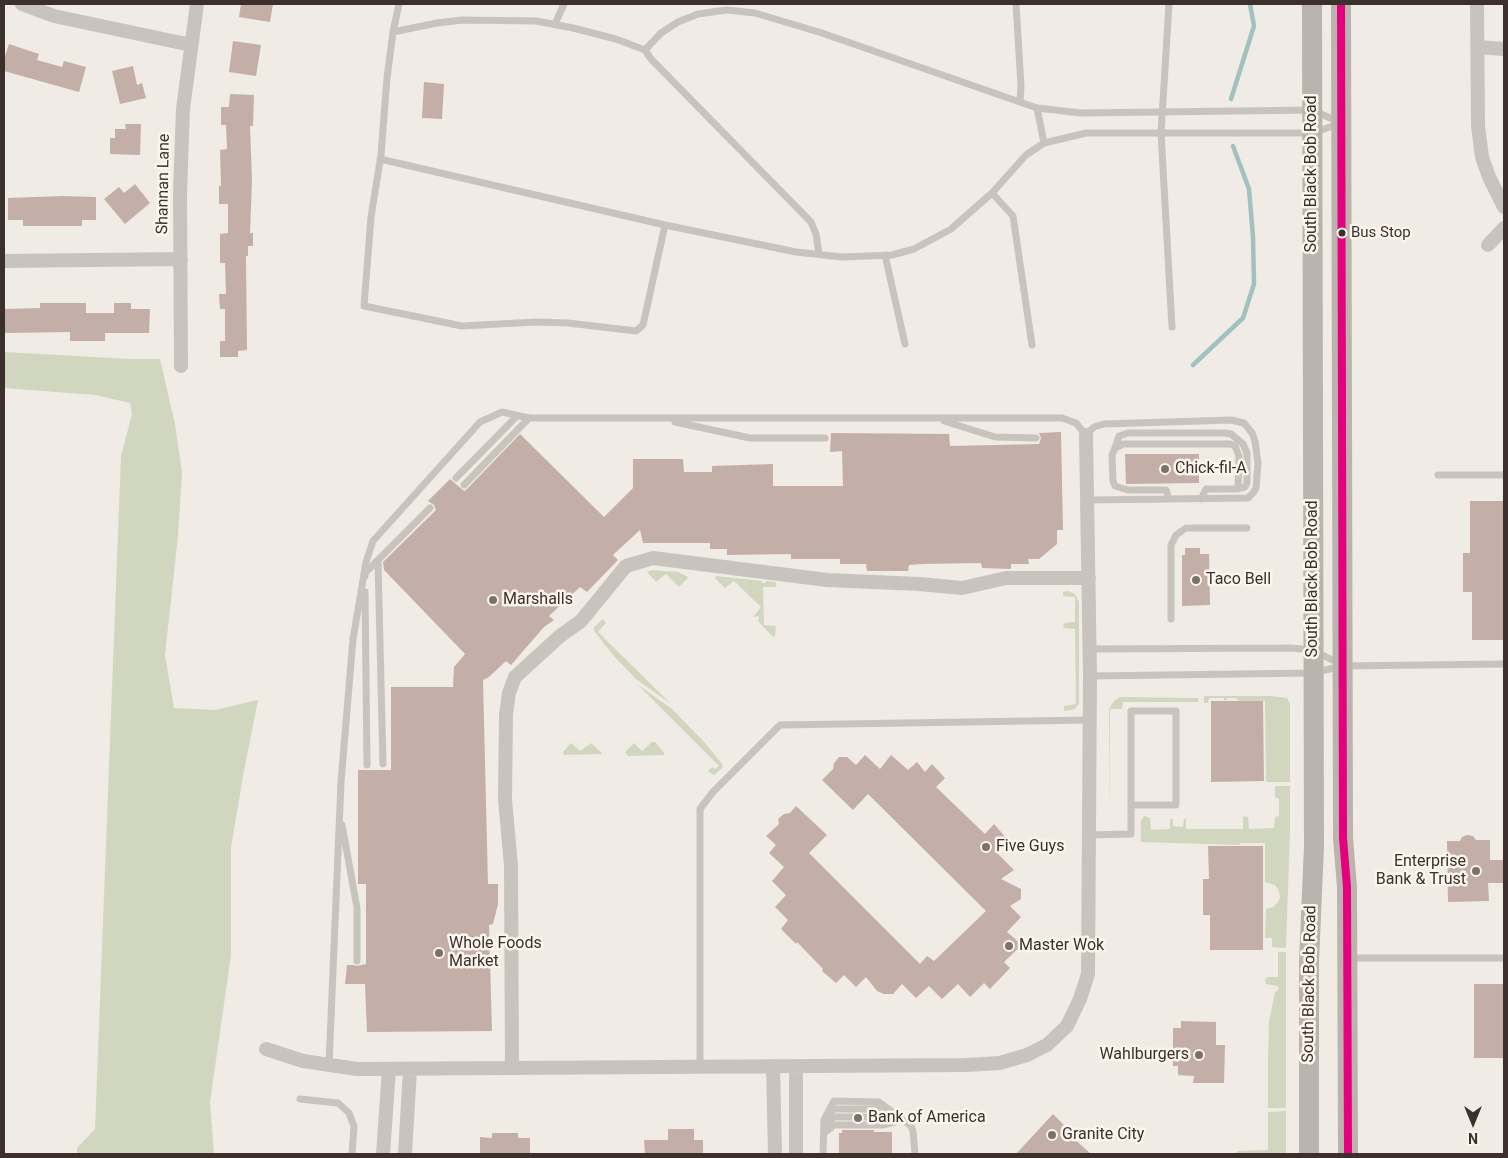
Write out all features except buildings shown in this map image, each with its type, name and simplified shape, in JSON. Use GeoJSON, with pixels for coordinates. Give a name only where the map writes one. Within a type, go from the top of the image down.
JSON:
{"type":"FeatureCollection","features":[{"type":"Feature","properties":{"kind":"main road","name":"South Black Bob Road"},"geometry":{"type":"LineString","coordinates":[[1310,1154],[1309,962],[1314,846],[1312,4]]}},
{"type":"Feature","properties":{"kind":"main road","name":"South Black Bob Road"},"geometry":{"type":"LineString","coordinates":[[1342,4],[1342,666],[1343,838],[1347,887],[1348,958],[1348,1154]]}},
{"type":"Feature","properties":{"kind":"street"},"geometry":{"type":"LineString","coordinates":[[22,4],[54,16],[191,45]]}},
{"type":"Feature","properties":{"kind":"street","name":"Shannan Lane"},"geometry":{"type":"LineString","coordinates":[[181,366],[180,193],[183,109],[197,4]]}},
{"type":"Feature","properties":{"kind":"street"},"geometry":{"type":"LineString","coordinates":[[1477,4],[1478,126],[1482,157],[1489,177],[1504,207]]}},
{"type":"Feature","properties":{"kind":"street"},"geometry":{"type":"LineString","coordinates":[[1478,47],[1504,49]]}},
{"type":"Feature","properties":{"kind":"street"},"geometry":{"type":"LineString","coordinates":[[1488,245],[1504,228]]}},
{"type":"Feature","properties":{"kind":"street"},"geometry":{"type":"LineString","coordinates":[[4,261],[181,260]]}},
{"type":"Feature","properties":{"kind":"street"},"geometry":{"type":"LineString","coordinates":[[266,1049],[303,1061],[328,1065],[357,1069],[410,1069],[1000,1063],[1027,1055],[1047,1045],[1067,1026],[1080,999],[1088,974],[1090,648],[1086,435]]}},
{"type":"Feature","properties":{"kind":"street"},"geometry":{"type":"LineString","coordinates":[[512,1068],[511,866],[505,799],[506,714],[509,693],[514,676],[560,636],[581,621],[626,566],[653,558],[827,580],[962,588],[1006,578],[1089,578]]}},
{"type":"Feature","properties":{"kind":"street"},"geometry":{"type":"LineString","coordinates":[[773,1066],[775,1154]]}},
{"type":"Feature","properties":{"kind":"street"},"geometry":{"type":"LineString","coordinates":[[796,1066],[796,1154]]}},
{"type":"Feature","properties":{"kind":"street"},"geometry":{"type":"LineString","coordinates":[[383,1154],[389,1069]]}},
{"type":"Feature","properties":{"kind":"street"},"geometry":{"type":"LineString","coordinates":[[405,1154],[410,1069]]}},
{"type":"Feature","properties":{"kind":"lane"},"geometry":{"type":"LineString","coordinates":[[399,4],[387,78],[380,159],[371,217],[364,306],[462,326],[536,322],[568,323],[636,331],[643,325],[666,225]]}},
{"type":"Feature","properties":{"kind":"lane"},"geometry":{"type":"LineString","coordinates":[[555,24],[564,4]]}},
{"type":"Feature","properties":{"kind":"lane"},"geometry":{"type":"LineString","coordinates":[[1016,4],[1021,86],[1020,102]]}},
{"type":"Feature","properties":{"kind":"lane"},"geometry":{"type":"LineString","coordinates":[[1169,4],[1161,133],[1172,327]]}},
{"type":"Feature","properties":{"kind":"lane"},"geometry":{"type":"LineString","coordinates":[[645,50],[661,33],[678,22],[698,14],[726,10],[755,13],[822,33],[1037,108],[1081,113],[1312,110],[1342,123]]}},
{"type":"Feature","properties":{"kind":"lane"},"geometry":{"type":"LineString","coordinates":[[393,32],[462,20],[536,21],[616,39],[645,50],[651,59],[811,222],[816,234],[819,254]]}},
{"type":"Feature","properties":{"kind":"lane"},"geometry":{"type":"LineString","coordinates":[[1037,108],[1044,143]]}},
{"type":"Feature","properties":{"kind":"lane"},"geometry":{"type":"LineString","coordinates":[[380,159],[666,225],[796,252],[842,257],[892,255],[914,248],[951,229],[992,193],[1026,155],[1044,143],[1086,133],[1312,133],[1342,123]]}},
{"type":"Feature","properties":{"kind":"lane"},"geometry":{"type":"LineString","coordinates":[[992,193],[1013,216],[1032,344]]}},
{"type":"Feature","properties":{"kind":"lane"},"geometry":{"type":"LineString","coordinates":[[885,255],[905,344]]}},
{"type":"Feature","properties":{"kind":"lane"},"geometry":{"type":"LineString","coordinates":[[328,1065],[340,812],[353,639],[366,562],[373,541],[480,422],[502,412],[529,418],[1062,418],[1076,423],[1086,435],[1094,427],[1104,424],[1231,420],[1244,423],[1252,433],[1258,463],[1256,488],[1248,498],[1087,500]]}},
{"type":"Feature","properties":{"kind":"lane"},"geometry":{"type":"LineString","coordinates":[[456,478],[518,416]]}},
{"type":"Feature","properties":{"kind":"lane"},"geometry":{"type":"LineString","coordinates":[[464,485],[529,418]]}},
{"type":"Feature","properties":{"kind":"lane"},"geometry":{"type":"LineString","coordinates":[[660,418],[750,438],[825,438]]}},
{"type":"Feature","properties":{"kind":"lane"},"geometry":{"type":"LineString","coordinates":[[938,418],[996,438],[1036,438]]}},
{"type":"Feature","properties":{"kind":"lane"},"geometry":{"type":"LineString","coordinates":[[1169,499],[1166,490],[1128,490],[1115,486],[1113,482],[1112,455],[1119,436],[1128,433],[1231,434],[1243,444],[1247,454],[1247,483],[1245,487],[1237,489],[1206,489],[1201,498]]}},
{"type":"Feature","properties":{"kind":"lane"},"geometry":{"type":"LineString","coordinates":[[1115,448],[1123,444],[1230,444],[1235,446],[1239,456],[1239,485],[1237,489]]}},
{"type":"Feature","properties":{"kind":"lane"},"geometry":{"type":"LineString","coordinates":[[1438,475],[1504,475]]}},
{"type":"Feature","properties":{"kind":"lane"},"geometry":{"type":"LineString","coordinates":[[367,765],[365,573],[430,508]]}},
{"type":"Feature","properties":{"kind":"lane"},"geometry":{"type":"LineString","coordinates":[[1171,619],[1171,545],[1176,535],[1186,528],[1247,528]]}},
{"type":"Feature","properties":{"kind":"lane"},"geometry":{"type":"LineString","coordinates":[[378,561],[383,764]]}},
{"type":"Feature","properties":{"kind":"lane"},"geometry":{"type":"LineString","coordinates":[[1090,648],[1291,648],[1313,650],[1342,666]]}},
{"type":"Feature","properties":{"kind":"lane"},"geometry":{"type":"LineString","coordinates":[[1090,676],[1313,673],[1342,666],[1504,664]]}},
{"type":"Feature","properties":{"kind":"lane"},"geometry":{"type":"LineString","coordinates":[[1089,835],[1131,834],[1131,805],[1131,711],[1176,711],[1176,805],[1131,805]]}},
{"type":"Feature","properties":{"kind":"lane"},"geometry":{"type":"LineString","coordinates":[[700,1066],[700,809],[713,792],[780,725],[1090,720]]}},
{"type":"Feature","properties":{"kind":"lane"},"geometry":{"type":"LineString","coordinates":[[340,812],[357,908],[357,961]]}},
{"type":"Feature","properties":{"kind":"lane"},"geometry":{"type":"LineString","coordinates":[[1348,958],[1504,958]]}},
{"type":"Feature","properties":{"kind":"lane"},"geometry":{"type":"LineString","coordinates":[[300,1099],[338,1104],[349,1113],[354,1126],[352,1154]]}},
{"type":"Feature","properties":{"kind":"lane"},"geometry":{"type":"LineString","coordinates":[[823,1154],[824,1120],[834,1108],[879,1108],[911,1126],[915,1154]]}},
{"type":"Feature","properties":{"kind":"lane"},"geometry":{"type":"LineString","coordinates":[[823,1135],[834,1125],[883,1125],[903,1120]]}},
{"type":"Feature","properties":{"kind":"green space"},"geometry":{"type":"Polygon","coordinates":[[[4,352],[160,359],[175,424],[182,473],[178,536],[165,655],[174,708],[215,710],[258,700],[231,847],[231,955],[210,1102],[214,1154],[77,1154],[77,1148],[95,1129],[121,456],[132,414],[130,403],[95,395],[4,388],[4,352]]]}},
{"type":"Feature","properties":{"kind":"green space"},"geometry":{"type":"Polygon","coordinates":[[[653,570],[678,572],[688,577],[679,587],[666,574],[656,582],[647,572],[653,570]]]}},
{"type":"Feature","properties":{"kind":"green space"},"geometry":{"type":"Polygon","coordinates":[[[716,576],[762,581],[762,583],[766,581],[775,582],[777,584],[775,587],[763,587],[764,625],[776,626],[775,636],[773,637],[758,621],[758,616],[753,617],[761,607],[734,581],[725,588],[715,578],[716,576]]]}},
{"type":"Feature","properties":{"kind":"green space"},"geometry":{"type":"Polygon","coordinates":[[[1068,591],[1075,594],[1079,602],[1079,703],[1075,709],[1065,711],[1064,706],[1076,704],[1075,629],[1064,628],[1063,626],[1065,623],[1075,622],[1075,597],[1063,596],[1063,592],[1068,591]]]}},
{"type":"Feature","properties":{"kind":"green space"},"geometry":{"type":"Polygon","coordinates":[[[603,619],[606,623],[598,632],[671,704],[636,679],[613,655],[594,631],[594,627],[603,619]]]}},
{"type":"Feature","properties":{"kind":"green space"},"geometry":{"type":"Polygon","coordinates":[[[637,684],[672,709],[706,744],[723,767],[714,775],[708,771],[712,767],[715,769],[719,766],[637,684]]]}},
{"type":"Feature","properties":{"kind":"green space"},"geometry":{"type":"Polygon","coordinates":[[[1204,696],[1271,696],[1287,698],[1290,704],[1290,782],[1266,782],[1265,701],[1209,698],[1208,703],[1204,703],[1204,696]]]}},
{"type":"Feature","properties":{"kind":"green space"},"geometry":{"type":"Polygon","coordinates":[[[1120,697],[1198,698],[1198,702],[1123,702],[1122,709],[1110,709],[1109,817],[1109,709],[1114,701],[1120,697]]]}},
{"type":"Feature","properties":{"kind":"green space"},"geometry":{"type":"Polygon","coordinates":[[[652,742],[655,742],[664,755],[628,756],[625,752],[634,743],[642,751],[652,742]]]}},
{"type":"Feature","properties":{"kind":"green space"},"geometry":{"type":"Polygon","coordinates":[[[571,743],[580,751],[591,743],[602,754],[564,755],[563,752],[571,743]]]}},
{"type":"Feature","properties":{"kind":"green space"},"geometry":{"type":"Polygon","coordinates":[[[1275,786],[1290,786],[1286,948],[1272,947],[1272,938],[1265,938],[1266,909],[1273,907],[1280,897],[1275,885],[1265,882],[1265,843],[1240,843],[1240,845],[1141,842],[1141,821],[1144,816],[1150,818],[1151,830],[1170,829],[1170,819],[1173,819],[1173,826],[1183,827],[1184,819],[1186,819],[1186,829],[1243,829],[1243,817],[1245,816],[1248,817],[1249,829],[1274,828],[1275,817],[1279,816],[1279,799],[1275,797],[1275,786]]]}},
{"type":"Feature","properties":{"kind":"green space"},"geometry":{"type":"Polygon","coordinates":[[[1278,952],[1286,952],[1286,1108],[1268,1108],[1269,1022],[1275,992],[1279,988],[1266,984],[1265,980],[1267,977],[1278,977],[1278,952]]]}},
{"type":"Feature","properties":{"kind":"green space"},"geometry":{"type":"Polygon","coordinates":[[[1286,1111],[1286,1154],[1235,1154],[1238,1151],[1268,1150],[1268,1112],[1286,1111]]]}},
{"type":"Feature","properties":{"kind":"waterway"},"geometry":{"type":"LineString","coordinates":[[1231,99],[1254,26],[1250,4]]}},
{"type":"Feature","properties":{"kind":"waterway"},"geometry":{"type":"LineString","coordinates":[[1193,365],[1243,318],[1254,284],[1249,189],[1233,146]]}},
{"type":"Feature","properties":{"kind":"transit line"},"geometry":{"type":"LineString","coordinates":[[1341,4],[1343,838],[1347,887],[1348,1154]]}},
{"type":"Feature","properties":{"kind":"place","name":"Bus Stop"},"geometry":{"type":"Point","coordinates":[1342,233]}},
{"type":"Feature","properties":{"kind":"place","name":"Chick-fil-A"},"geometry":{"type":"Point","coordinates":[1165,469]}},
{"type":"Feature","properties":{"kind":"place","name":"Taco Bell"},"geometry":{"type":"Point","coordinates":[1196,580]}},
{"type":"Feature","properties":{"kind":"place","name":"Marshalls"},"geometry":{"type":"Point","coordinates":[493,600]}},
{"type":"Feature","properties":{"kind":"place","name":"Five Guys"},"geometry":{"type":"Point","coordinates":[986,847]}},
{"type":"Feature","properties":{"kind":"place","name":"Enterprise Bank & Trust"},"geometry":{"type":"Point","coordinates":[1476,871]}},
{"type":"Feature","properties":{"kind":"place","name":"Master Wok"},"geometry":{"type":"Point","coordinates":[1009,946]}},
{"type":"Feature","properties":{"kind":"place","name":"Whole Foods Market"},"geometry":{"type":"Point","coordinates":[439,953]}},
{"type":"Feature","properties":{"kind":"place","name":"Wahlburgers"},"geometry":{"type":"Point","coordinates":[1199,1055]}},
{"type":"Feature","properties":{"kind":"place","name":"Bank of America"},"geometry":{"type":"Point","coordinates":[858,1118]}},
{"type":"Feature","properties":{"kind":"place","name":"Granite City"},"geometry":{"type":"Point","coordinates":[1052,1135]}}]}
